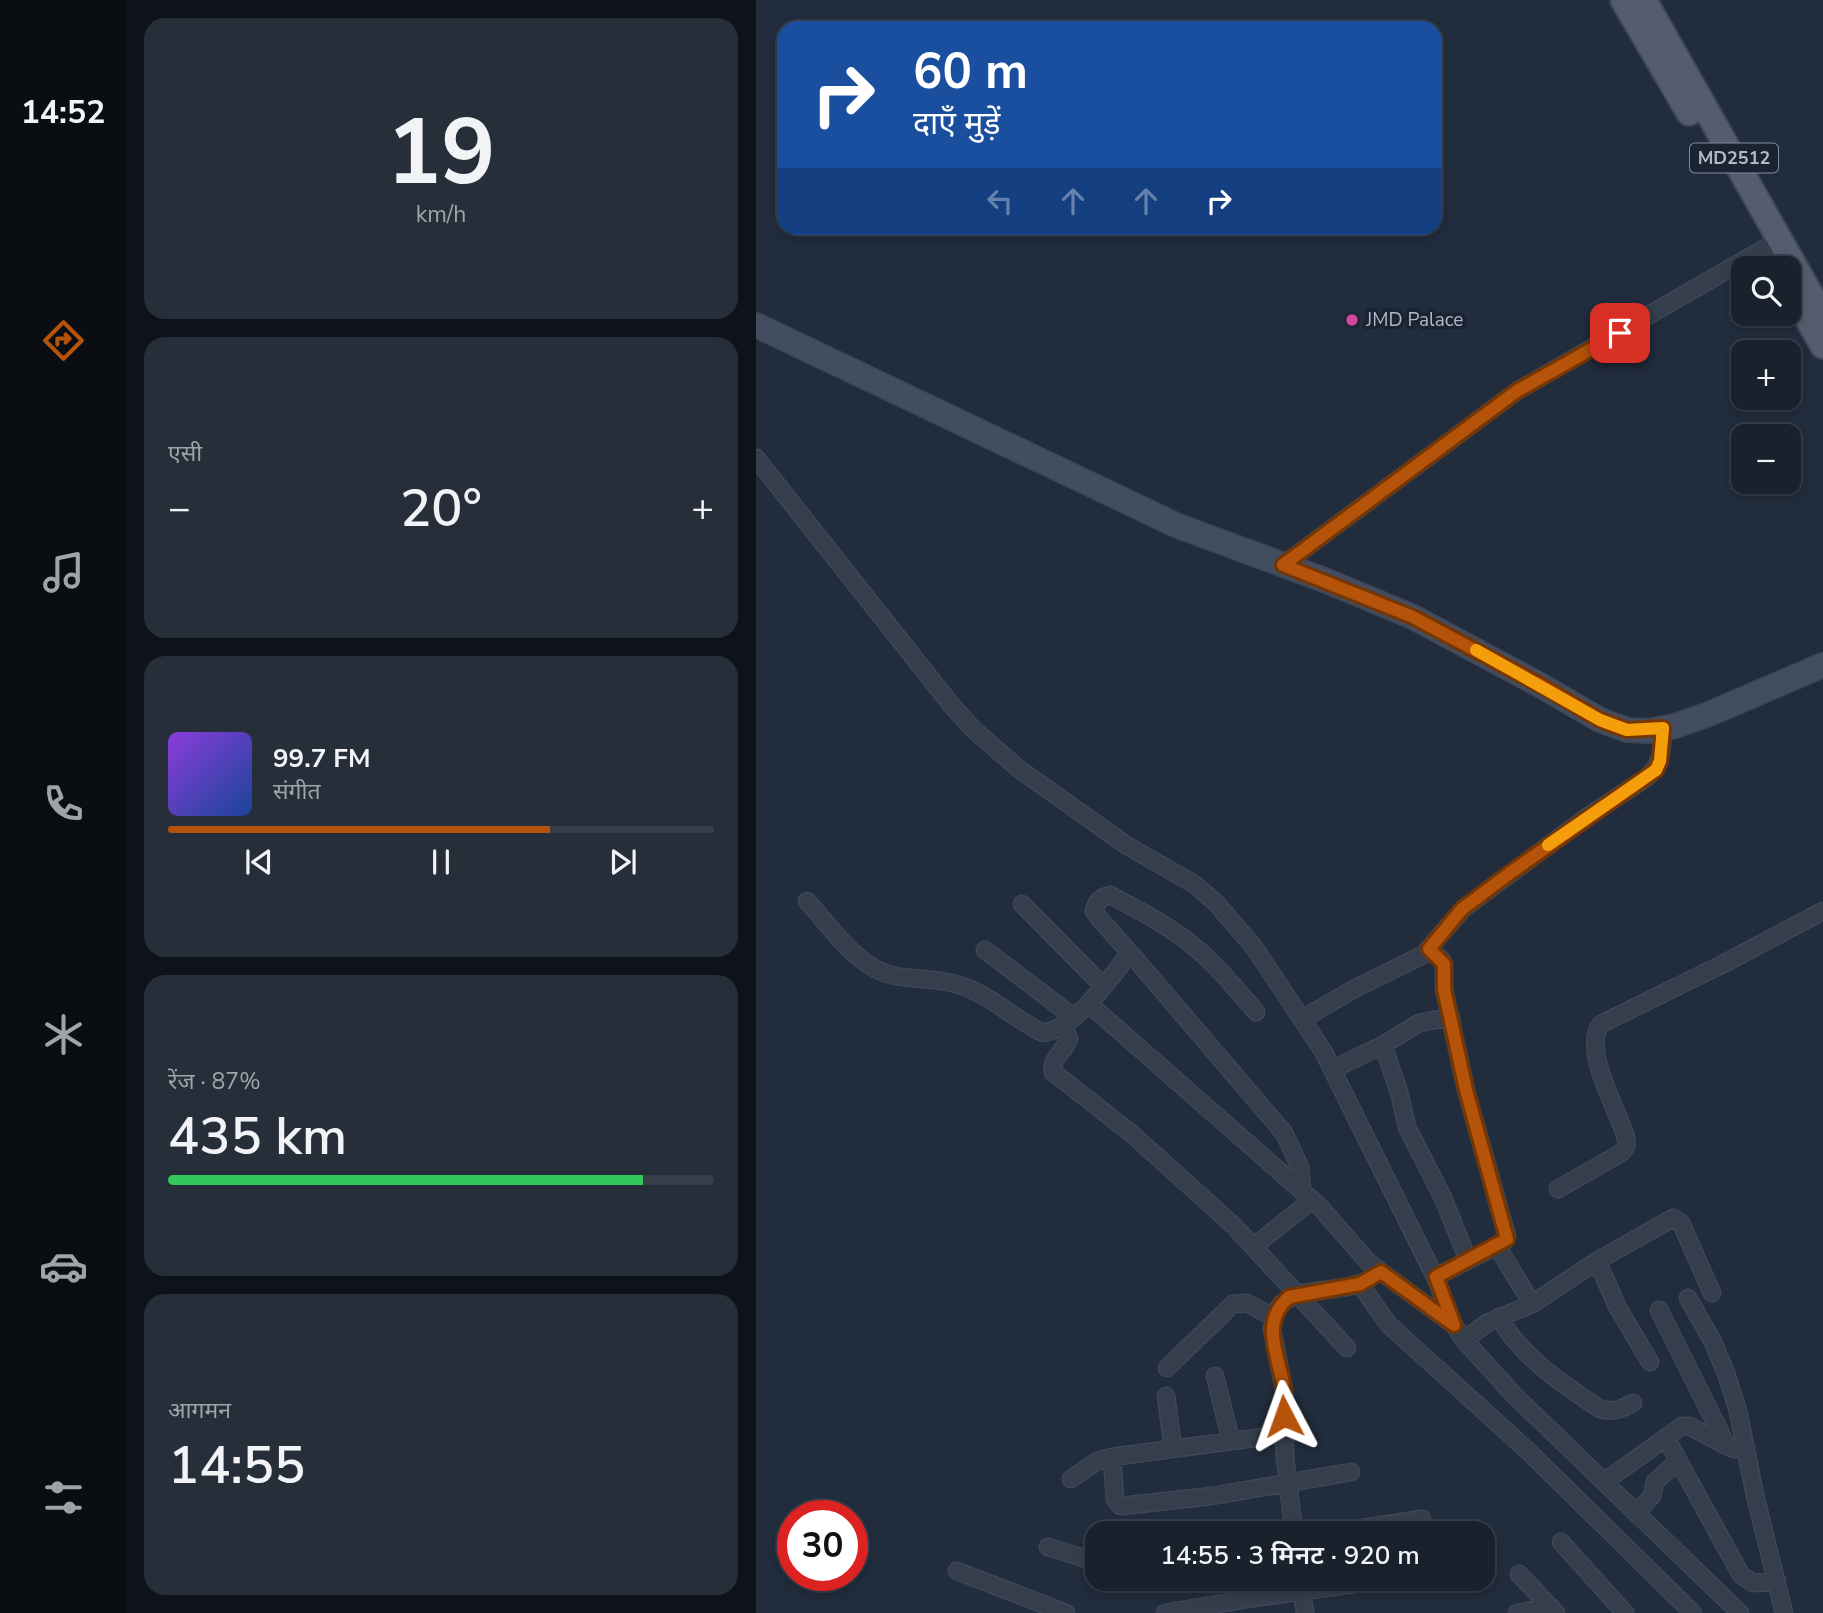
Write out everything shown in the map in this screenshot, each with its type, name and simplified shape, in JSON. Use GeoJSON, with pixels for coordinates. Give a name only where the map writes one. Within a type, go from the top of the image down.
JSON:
{"type":"FeatureCollection","features":[{"type":"Feature","properties":{"kind":"main road","name":"MD2512"},"geometry":{"type":"LineString","coordinates":[[1623,0],[1772,256]]}},
{"type":"Feature","properties":{"kind":"main road","name":"MD2512"},"geometry":{"type":"LineString","coordinates":[[1644,0],[1823,316]]}},
{"type":"Feature","properties":{"kind":"main road"},"geometry":{"type":"LineString","coordinates":[[1801,308],[1823,346]]}},
{"type":"Feature","properties":{"kind":"street"},"geometry":{"type":"LineString","coordinates":[[1283,565],[1517,391],[1731,279]]}},
{"type":"Feature","properties":{"kind":"street"},"geometry":{"type":"LineString","coordinates":[[756,325],[1178,526],[1413,617],[1600,720],[1627,730],[1663,728],[1709,714],[1823,665]]}},
{"type":"Feature","properties":{"kind":"street"},"geometry":{"type":"LineString","coordinates":[[756,458],[973,729],[1019,769],[1126,845],[1194,884],[1215,902],[1254,947],[1304,1018],[1333,1069],[1436,1277],[1454,1325],[1464,1340],[1514,1395],[1740,1613]]}},
{"type":"Feature","properties":{"kind":"street"},"geometry":{"type":"LineString","coordinates":[[1304,1018],[1354,989],[1413,962],[1436,955],[1462,909],[1656,770],[1660,761],[1663,728]]}},
{"type":"Feature","properties":{"kind":"street"},"geometry":{"type":"LineString","coordinates":[[1256,1012],[1192,944],[1156,919],[1110,895],[1098,901],[1094,911],[1098,918],[1284,1133],[1300,1167],[1307,1196]]}},
{"type":"Feature","properties":{"kind":"street"},"geometry":{"type":"LineString","coordinates":[[807,901],[865,963],[878,971],[894,976],[957,984],[971,989],[1043,1033],[1052,1031],[1088,1004],[1130,953]]}},
{"type":"Feature","properties":{"kind":"street"},"geometry":{"type":"LineString","coordinates":[[1022,904],[1103,986]]}},
{"type":"Feature","properties":{"kind":"street"},"geometry":{"type":"LineString","coordinates":[[1558,1189],[1623,1152],[1626,1146],[1624,1132],[1599,1065],[1595,1041],[1601,1024],[1823,911]]}},
{"type":"Feature","properties":{"kind":"street"},"geometry":{"type":"LineString","coordinates":[[985,950],[1067,1021],[1068,1044],[1054,1061],[1053,1072],[1132,1134],[1234,1226],[1294,1294],[1347,1348]]}},
{"type":"Feature","properties":{"kind":"street"},"geometry":{"type":"LineString","coordinates":[[1436,955],[1445,968],[1444,989],[1466,1090],[1507,1239],[1436,1277]]}},
{"type":"Feature","properties":{"kind":"street"},"geometry":{"type":"LineString","coordinates":[[1088,1004],[1307,1196],[1369,1263],[1454,1325]]}},
{"type":"Feature","properties":{"kind":"street"},"geometry":{"type":"LineString","coordinates":[[1333,1069],[1383,1045],[1419,1023],[1451,1017]]}},
{"type":"Feature","properties":{"kind":"street"},"geometry":{"type":"LineString","coordinates":[[1383,1045],[1399,1092],[1407,1127],[1443,1198],[1468,1259]]}},
{"type":"Feature","properties":{"kind":"street"},"geometry":{"type":"LineString","coordinates":[[1253,1247],[1307,1196]]}},
{"type":"Feature","properties":{"kind":"street"},"geometry":{"type":"LineString","coordinates":[[1464,1340],[1499,1317],[1524,1308],[1597,1261],[1673,1218],[1678,1219],[1712,1293]]}},
{"type":"Feature","properties":{"kind":"street"},"geometry":{"type":"LineString","coordinates":[[1500,1244],[1524,1308]]}},
{"type":"Feature","properties":{"kind":"street"},"geometry":{"type":"LineString","coordinates":[[1597,1261],[1618,1308],[1650,1362]]}},
{"type":"Feature","properties":{"kind":"street"},"geometry":{"type":"LineString","coordinates":[[1293,1521],[1284,1390],[1272,1329],[1273,1317],[1281,1304],[1294,1294],[1360,1284],[1381,1272]]}},
{"type":"Feature","properties":{"kind":"street"},"geometry":{"type":"LineString","coordinates":[[1360,1284],[1388,1324],[1528,1451],[1693,1613]]}},
{"type":"Feature","properties":{"kind":"street"},"geometry":{"type":"LineString","coordinates":[[1688,1298],[1713,1342],[1726,1373],[1784,1613]]}},
{"type":"Feature","properties":{"kind":"street"},"geometry":{"type":"LineString","coordinates":[[1167,1368],[1233,1304],[1247,1303],[1273,1317]]}},
{"type":"Feature","properties":{"kind":"street"},"geometry":{"type":"LineString","coordinates":[[1659,1310],[1727,1447]]}},
{"type":"Feature","properties":{"kind":"street"},"geometry":{"type":"LineString","coordinates":[[1499,1317],[1521,1347],[1545,1370],[1600,1409],[1608,1412],[1633,1403]]}},
{"type":"Feature","properties":{"kind":"street"},"geometry":{"type":"LineString","coordinates":[[1215,1376],[1231,1441]]}},
{"type":"Feature","properties":{"kind":"street"},"geometry":{"type":"LineString","coordinates":[[1166,1396],[1173,1448]]}},
{"type":"Feature","properties":{"kind":"street"},"geometry":{"type":"LineString","coordinates":[[1604,1482],[1682,1426],[1689,1426],[1727,1447],[1746,1447]]}},
{"type":"Feature","properties":{"kind":"street"},"geometry":{"type":"LineString","coordinates":[[1071,1479],[1097,1461],[1112,1457],[1285,1434]]}},
{"type":"Feature","properties":{"kind":"street"},"geometry":{"type":"LineString","coordinates":[[1666,1438],[1741,1575],[1753,1583],[1777,1581]]}},
{"type":"Feature","properties":{"kind":"street"},"geometry":{"type":"LineString","coordinates":[[1112,1457],[1115,1499],[1121,1506],[1212,1496],[1351,1472]]}},
{"type":"Feature","properties":{"kind":"street"},"geometry":{"type":"LineString","coordinates":[[1636,1513],[1652,1496],[1655,1482],[1678,1461]]}},
{"type":"Feature","properties":{"kind":"street"},"geometry":{"type":"LineString","coordinates":[[1409,1521],[1422,1519]]}},
{"type":"Feature","properties":{"kind":"street"},"geometry":{"type":"LineString","coordinates":[[1561,1542],[1625,1613]]}},
{"type":"Feature","properties":{"kind":"street"},"geometry":{"type":"LineString","coordinates":[[1048,1547],[1085,1558]]}},
{"type":"Feature","properties":{"kind":"street"},"geometry":{"type":"LineString","coordinates":[[957,1571],[1066,1613]]}},
{"type":"Feature","properties":{"kind":"street"},"geometry":{"type":"LineString","coordinates":[[1519,1574],[1554,1610]]}},
{"type":"Feature","properties":{"kind":"street"},"geometry":{"type":"LineString","coordinates":[[1165,1613],[1272,1591]]}},
{"type":"Feature","properties":{"kind":"street"},"geometry":{"type":"LineString","coordinates":[[1302,1591],[1305,1613]]}},
{"type":"Feature","properties":{"kind":"street"},"geometry":{"type":"LineString","coordinates":[[1517,1613],[1554,1610]]}},
{"type":"Feature","properties":{"kind":"slow traffic"},"geometry":{"type":"LineString","coordinates":[[1476,650],[1600,720],[1627,730],[1650,731],[1663,728],[1662,750],[1656,770],[1548,845]]}},
{"type":"Feature","properties":{"kind":"place","name":"JMD Palace"},"geometry":{"type":"Point","coordinates":[1352,320]}},
{"type":"Feature","properties":{"kind":"route"},"geometry":{"type":"LineString","coordinates":[[1284,1416],[1284,1390],[1272,1329],[1273,1317],[1289,1297],[1360,1284],[1381,1272],[1454,1325],[1436,1277],[1507,1239],[1466,1090],[1444,989],[1444,964],[1429,949],[1462,909],[1584,819],[1656,770],[1662,750],[1663,728],[1650,731],[1627,730],[1600,720],[1413,617],[1283,565],[1517,391],[1620,333]]}}]}
